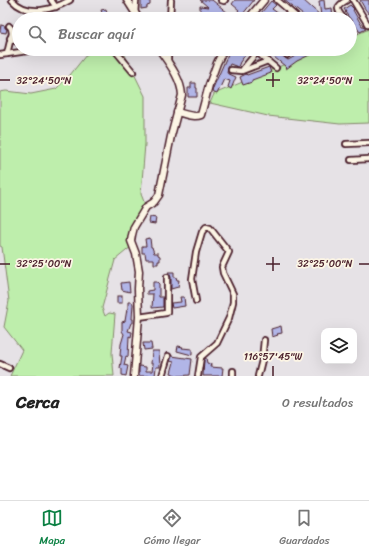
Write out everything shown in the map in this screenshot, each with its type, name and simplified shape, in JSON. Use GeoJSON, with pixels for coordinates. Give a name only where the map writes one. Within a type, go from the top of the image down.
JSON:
{"type":"FeatureCollection","features":[{"type":"Feature","properties":{"kind":"street"},"geometry":{"type":"LineString","coordinates":[[12,0],[26,9],[56,8],[70,0]]}},
{"type":"Feature","properties":{"kind":"street"},"geometry":{"type":"LineString","coordinates":[[51,0],[56,8]]}},
{"type":"Feature","properties":{"kind":"street"},"geometry":{"type":"LineString","coordinates":[[127,0],[134,12]]}},
{"type":"Feature","properties":{"kind":"street"},"geometry":{"type":"LineString","coordinates":[[136,0],[137,12]]}},
{"type":"Feature","properties":{"kind":"street"},"geometry":{"type":"LineString","coordinates":[[170,12],[171,0]]}},
{"type":"Feature","properties":{"kind":"street"},"geometry":{"type":"LineString","coordinates":[[221,0],[225,0]]}},
{"type":"Feature","properties":{"kind":"street"},"geometry":{"type":"LineString","coordinates":[[254,12],[264,0]]}},
{"type":"Feature","properties":{"kind":"street"},"geometry":{"type":"LineString","coordinates":[[277,0],[290,12]]}},
{"type":"Feature","properties":{"kind":"street"},"geometry":{"type":"LineString","coordinates":[[339,12],[337,8],[339,5],[347,0]]}},
{"type":"Feature","properties":{"kind":"street"},"geometry":{"type":"LineString","coordinates":[[353,0],[368,25]]}},
{"type":"Feature","properties":{"kind":"street"},"geometry":{"type":"LineString","coordinates":[[2,55],[10,38],[12,30],[10,26]]}},
{"type":"Feature","properties":{"kind":"street"},"geometry":{"type":"LineString","coordinates":[[2,55],[12,53]]}},
{"type":"Feature","properties":{"kind":"street"},"geometry":{"type":"LineString","coordinates":[[120,56],[133,72]]}},
{"type":"Feature","properties":{"kind":"street"},"geometry":{"type":"LineString","coordinates":[[134,376],[138,317],[138,264],[131,241],[134,227],[146,207],[154,202],[159,195],[171,136],[182,95],[181,88],[164,56]]}},
{"type":"Feature","properties":{"kind":"street"},"geometry":{"type":"LineString","coordinates":[[168,56],[168,61]]}},
{"type":"Feature","properties":{"kind":"street"},"geometry":{"type":"LineString","coordinates":[[177,112],[199,116],[202,112],[209,85],[220,56]]}},
{"type":"Feature","properties":{"kind":"street"},"geometry":{"type":"LineString","coordinates":[[242,71],[252,56]]}},
{"type":"Feature","properties":{"kind":"street"},"geometry":{"type":"LineString","coordinates":[[262,56],[276,68]]}},
{"type":"Feature","properties":{"kind":"street"},"geometry":{"type":"LineString","coordinates":[[231,70],[242,71],[268,61]]}},
{"type":"Feature","properties":{"kind":"street"},"geometry":{"type":"LineString","coordinates":[[346,144],[369,143]]}},
{"type":"Feature","properties":{"kind":"street"},"geometry":{"type":"LineString","coordinates":[[351,160],[369,159]]}},
{"type":"Feature","properties":{"kind":"street"},"geometry":{"type":"LineString","coordinates":[[196,301],[192,279],[196,252],[202,232],[206,227],[210,228],[218,236],[229,252],[222,267],[223,273],[234,294],[234,302],[229,318],[217,343],[201,357],[198,376]]}},
{"type":"Feature","properties":{"kind":"street"},"geometry":{"type":"LineString","coordinates":[[138,317],[167,312],[167,277]]}},
{"type":"Feature","properties":{"kind":"street"},"geometry":{"type":"LineString","coordinates":[[258,376],[262,360],[264,340]]}},
{"type":"Feature","properties":{"kind":"street"},"geometry":{"type":"LineString","coordinates":[[162,376],[168,356]]}},
{"type":"Feature","properties":{"kind":"street"},"geometry":{"type":"LineString","coordinates":[[0,364],[9,368]]}},
{"type":"Feature","properties":{"kind":"green space"},"geometry":{"type":"Polygon","coordinates":[[[369,29],[369,123],[340,124],[268,116],[210,103],[214,94],[304,56],[357,56],[357,34],[369,29]]]}},
{"type":"Feature","properties":{"kind":"green space"},"geometry":{"type":"Polygon","coordinates":[[[85,56],[125,56],[145,96],[145,144],[141,194],[146,207],[134,227],[132,246],[115,260],[102,308],[105,316],[109,313],[115,314],[112,353],[114,376],[10,376],[22,350],[4,327],[9,301],[2,247],[0,246],[0,92],[6,91],[31,94],[56,89],[70,75],[85,56]]]}},
{"type":"Feature","properties":{"kind":"building"},"geometry":{"type":"Polygon","coordinates":[[[141,0],[150,0],[150,5],[147,6],[147,8],[141,9],[141,0]]]}},
{"type":"Feature","properties":{"kind":"building"},"geometry":{"type":"Polygon","coordinates":[[[200,0],[212,0],[227,12],[200,12],[200,6],[208,7],[200,0]]]}},
{"type":"Feature","properties":{"kind":"building"},"geometry":{"type":"Polygon","coordinates":[[[235,0],[254,0],[245,12],[237,12],[239,10],[232,4],[235,0]]]}},
{"type":"Feature","properties":{"kind":"building"},"geometry":{"type":"Polygon","coordinates":[[[284,0],[303,0],[316,12],[299,12],[284,0]]]}},
{"type":"Feature","properties":{"kind":"building"},"geometry":{"type":"Polygon","coordinates":[[[324,0],[325,9],[332,8],[332,12],[320,12],[319,1],[324,0]]]}},
{"type":"Feature","properties":{"kind":"building"},"geometry":{"type":"Polygon","coordinates":[[[360,0],[369,0],[369,14],[365,9],[360,0]]]}},
{"type":"Feature","properties":{"kind":"building"},"geometry":{"type":"Polygon","coordinates":[[[271,1],[276,5],[272,9],[276,12],[262,12],[271,1]]]}},
{"type":"Feature","properties":{"kind":"building"},"geometry":{"type":"Polygon","coordinates":[[[350,5],[354,9],[354,12],[346,12],[344,9],[350,5]]]}},
{"type":"Feature","properties":{"kind":"building"},"geometry":{"type":"Polygon","coordinates":[[[106,9],[107,12],[102,12],[101,10],[106,9]]]}},
{"type":"Feature","properties":{"kind":"building"},"geometry":{"type":"Polygon","coordinates":[[[357,17],[362,26],[366,29],[360,32],[357,28],[357,17]]]}},
{"type":"Feature","properties":{"kind":"building"},"geometry":{"type":"Polygon","coordinates":[[[1,25],[5,26],[7,29],[6,33],[0,32],[1,25]]]}},
{"type":"Feature","properties":{"kind":"building"},"geometry":{"type":"Polygon","coordinates":[[[227,56],[244,56],[238,67],[230,64],[228,68],[227,73],[236,77],[231,89],[228,87],[230,81],[224,79],[217,94],[212,92],[227,56]]]}},
{"type":"Feature","properties":{"kind":"building"},"geometry":{"type":"Polygon","coordinates":[[[273,56],[283,56],[288,60],[295,56],[307,56],[286,69],[285,66],[273,56]]]}},
{"type":"Feature","properties":{"kind":"building"},"geometry":{"type":"Polygon","coordinates":[[[269,67],[271,73],[243,85],[240,77],[269,67]]]}},
{"type":"Feature","properties":{"kind":"building"},"geometry":{"type":"Polygon","coordinates":[[[191,83],[196,83],[197,97],[188,97],[188,88],[191,88],[191,83]]]}},
{"type":"Feature","properties":{"kind":"building"},"geometry":{"type":"Polygon","coordinates":[[[150,217],[156,218],[155,224],[149,223],[150,217]]]}},
{"type":"Feature","properties":{"kind":"building"},"geometry":{"type":"Polygon","coordinates":[[[150,238],[151,247],[154,253],[158,253],[160,256],[160,261],[158,261],[158,264],[154,264],[154,259],[146,259],[145,253],[142,253],[142,246],[146,246],[145,239],[150,238]]]}},
{"type":"Feature","properties":{"kind":"building"},"geometry":{"type":"Polygon","coordinates":[[[168,272],[174,272],[174,277],[179,280],[178,287],[171,289],[171,277],[168,272]]]}},
{"type":"Feature","properties":{"kind":"building"},"geometry":{"type":"Polygon","coordinates":[[[129,282],[130,292],[122,290],[121,283],[129,282]]]}},
{"type":"Feature","properties":{"kind":"building"},"geometry":{"type":"Polygon","coordinates":[[[153,282],[157,282],[159,284],[159,297],[163,297],[163,307],[152,308],[153,294],[147,294],[147,291],[153,290],[153,282]]]}},
{"type":"Feature","properties":{"kind":"building"},"geometry":{"type":"Polygon","coordinates":[[[117,296],[122,296],[122,303],[117,303],[117,296]]]}},
{"type":"Feature","properties":{"kind":"building"},"geometry":{"type":"Polygon","coordinates":[[[180,297],[184,297],[185,306],[172,308],[171,303],[181,302],[180,297]]]}},
{"type":"Feature","properties":{"kind":"building"},"geometry":{"type":"Polygon","coordinates":[[[128,302],[132,302],[133,304],[133,323],[131,323],[128,331],[132,332],[131,337],[129,336],[128,357],[126,356],[124,365],[128,366],[126,376],[122,375],[122,369],[120,368],[122,356],[120,356],[124,334],[122,331],[122,322],[125,321],[128,302]]]}},
{"type":"Feature","properties":{"kind":"building"},"geometry":{"type":"Polygon","coordinates":[[[281,326],[282,333],[272,337],[271,329],[281,326]]]}},
{"type":"Feature","properties":{"kind":"building"},"geometry":{"type":"Polygon","coordinates":[[[143,343],[151,343],[152,349],[144,350],[143,343]]]}},
{"type":"Feature","properties":{"kind":"building"},"geometry":{"type":"Polygon","coordinates":[[[178,346],[192,349],[192,355],[177,351],[178,346]]]}},
{"type":"Feature","properties":{"kind":"building"},"geometry":{"type":"Polygon","coordinates":[[[152,351],[159,351],[160,367],[156,367],[155,376],[139,376],[139,366],[146,367],[146,371],[152,371],[152,351]]]}},
{"type":"Feature","properties":{"kind":"building"},"geometry":{"type":"Polygon","coordinates":[[[172,356],[192,359],[190,375],[178,376],[171,373],[174,362],[170,361],[172,356]]]}},
{"type":"Feature","properties":{"kind":"building"},"geometry":{"type":"Polygon","coordinates":[[[206,358],[207,363],[211,364],[210,367],[223,368],[222,376],[203,376],[204,359],[206,358]]]}}]}
